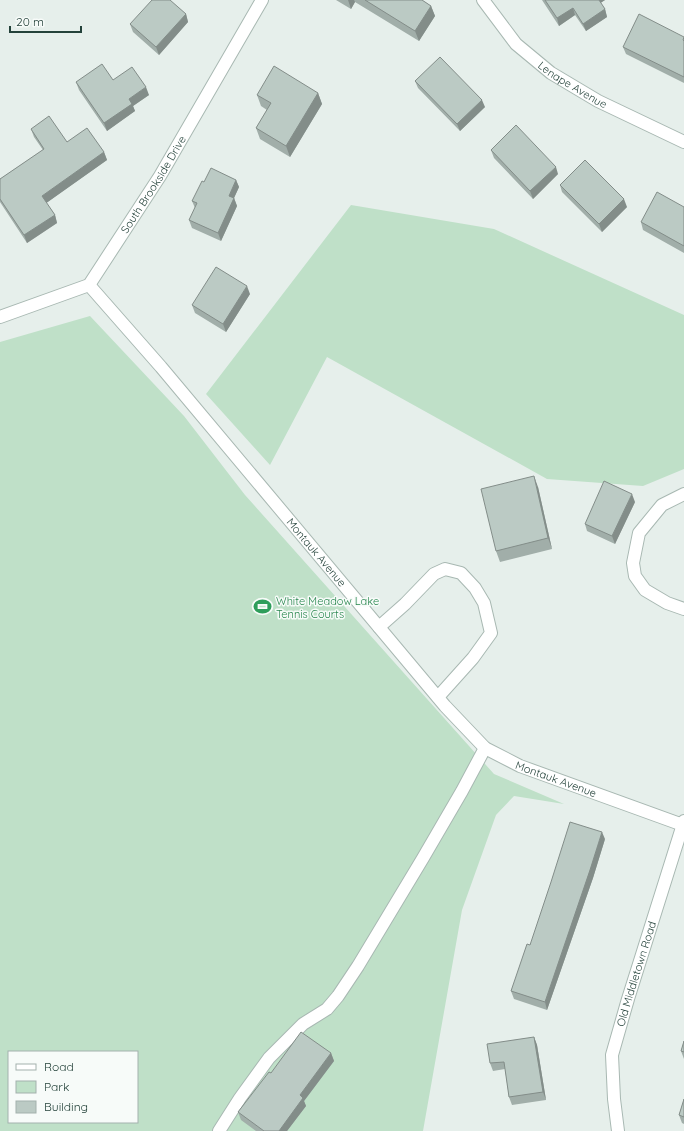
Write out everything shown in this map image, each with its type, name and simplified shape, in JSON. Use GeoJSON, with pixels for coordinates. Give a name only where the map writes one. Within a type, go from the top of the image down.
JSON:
{"type":"FeatureCollection","features":[{"type":"Feature","properties":{"kind":"street","name":"South Brookside Drive"},"geometry":{"type":"LineString","coordinates":[[89,285],[160,176],[262,0]]}},
{"type":"Feature","properties":{"kind":"street","name":"Lenape Avenue"},"geometry":{"type":"LineString","coordinates":[[483,0],[516,44],[551,73],[598,101],[684,142]]}},
{"type":"Feature","properties":{"kind":"street"},"geometry":{"type":"LineString","coordinates":[[0,317],[89,285]]}},
{"type":"Feature","properties":{"kind":"street","name":"Montauk Avenue"},"geometry":{"type":"LineString","coordinates":[[89,285],[438,696],[485,748],[520,766],[683,823]]}},
{"type":"Feature","properties":{"kind":"street"},"geometry":{"type":"LineString","coordinates":[[684,494],[662,505],[639,533],[633,563],[635,576],[645,590],[667,603],[684,609]]}},
{"type":"Feature","properties":{"kind":"street"},"geometry":{"type":"LineString","coordinates":[[379,627],[405,604],[434,574],[445,569],[461,572],[475,588],[484,603],[491,633],[473,658],[438,696]]}},
{"type":"Feature","properties":{"kind":"street"},"geometry":{"type":"LineString","coordinates":[[219,1131],[240,1098],[269,1058],[303,1024],[327,1009],[338,996],[358,966],[462,792],[485,748]]}},
{"type":"Feature","properties":{"kind":"street","name":"Old Middletown Road"},"geometry":{"type":"LineString","coordinates":[[618,1131],[614,1099],[612,1055],[683,823]]}},
{"type":"Feature","properties":{"kind":"green space"},"geometry":{"type":"Polygon","coordinates":[[[351,205],[494,229],[684,315],[684,469],[643,486],[547,479],[327,357],[270,465],[206,394],[351,205]]]}},
{"type":"Feature","properties":{"kind":"green space"},"geometry":{"type":"Polygon","coordinates":[[[90,316],[184,416],[245,495],[494,774],[564,804],[514,796],[496,815],[462,910],[423,1131],[0,1131],[0,342],[90,316]]]}},
{"type":"Feature","properties":{"kind":"building"},"geometry":{"type":"Polygon","coordinates":[[[152,0],[170,0],[186,14],[156,47],[130,24],[152,0]]]}},
{"type":"Feature","properties":{"kind":"building"},"geometry":{"type":"Polygon","coordinates":[[[365,0],[422,0],[431,6],[415,31],[365,0]]]}},
{"type":"Feature","properties":{"kind":"building"},"geometry":{"type":"Polygon","coordinates":[[[545,0],[599,0],[605,9],[583,24],[573,8],[557,18],[545,0]]]}},
{"type":"Feature","properties":{"kind":"building"},"geometry":{"type":"Polygon","coordinates":[[[639,14],[684,37],[684,77],[623,47],[639,14]]]}},
{"type":"Feature","properties":{"kind":"building"},"geometry":{"type":"Polygon","coordinates":[[[440,57],[482,100],[457,124],[415,81],[440,57]]]}},
{"type":"Feature","properties":{"kind":"building"},"geometry":{"type":"Polygon","coordinates":[[[102,64],[113,80],[132,67],[146,87],[129,99],[132,104],[104,123],[76,82],[102,64]]]}},
{"type":"Feature","properties":{"kind":"building"},"geometry":{"type":"Polygon","coordinates":[[[274,66],[318,93],[286,146],[256,128],[271,103],[257,95],[274,66]]]}},
{"type":"Feature","properties":{"kind":"building"},"geometry":{"type":"Polygon","coordinates":[[[49,116],[67,142],[87,128],[104,152],[42,196],[55,215],[24,235],[0,199],[0,179],[44,149],[31,129],[49,116]]]}},
{"type":"Feature","properties":{"kind":"building"},"geometry":{"type":"Polygon","coordinates":[[[516,125],[556,167],[530,191],[491,150],[516,125]]]}},
{"type":"Feature","properties":{"kind":"building"},"geometry":{"type":"Polygon","coordinates":[[[585,160],[624,199],[599,224],[560,185],[585,160]]]}},
{"type":"Feature","properties":{"kind":"building"},"geometry":{"type":"Polygon","coordinates":[[[211,168],[236,180],[229,196],[234,198],[218,233],[189,220],[197,203],[192,201],[202,181],[204,182],[211,168]]]}},
{"type":"Feature","properties":{"kind":"building"},"geometry":{"type":"Polygon","coordinates":[[[657,192],[684,207],[684,246],[641,222],[657,192]]]}},
{"type":"Feature","properties":{"kind":"building"},"geometry":{"type":"Polygon","coordinates":[[[216,267],[247,286],[223,324],[192,305],[216,267]]]}},
{"type":"Feature","properties":{"kind":"building"},"geometry":{"type":"Polygon","coordinates":[[[534,476],[548,538],[496,551],[481,489],[534,476]]]}},
{"type":"Feature","properties":{"kind":"building"},"geometry":{"type":"Polygon","coordinates":[[[604,481],[632,494],[612,536],[585,524],[604,481]]]}},
{"type":"Feature","properties":{"kind":"building"},"geometry":{"type":"Polygon","coordinates":[[[570,822],[602,832],[545,1002],[511,991],[527,944],[530,945],[570,822]]]}},
{"type":"Feature","properties":{"kind":"building"},"geometry":{"type":"Polygon","coordinates":[[[301,1032],[331,1053],[300,1095],[303,1098],[279,1131],[264,1131],[238,1112],[269,1072],[271,1073],[301,1032]]]}},
{"type":"Feature","properties":{"kind":"building"},"geometry":{"type":"Polygon","coordinates":[[[534,1037],[543,1092],[509,1097],[504,1062],[490,1063],[487,1044],[534,1037]]]}},
{"type":"Feature","properties":{"kind":"building"},"geometry":{"type":"Polygon","coordinates":[[[684,1041],[684,1052],[681,1051],[684,1041]]]}},
{"type":"Feature","properties":{"kind":"building"},"geometry":{"type":"Polygon","coordinates":[[[684,1099],[684,1117],[679,1115],[684,1099]]]}},
{"type":"Feature","properties":{"kind":"place","name":"White Meadow Lake Tennis Courts"},"geometry":{"type":"Point","coordinates":[263,607]}}]}
